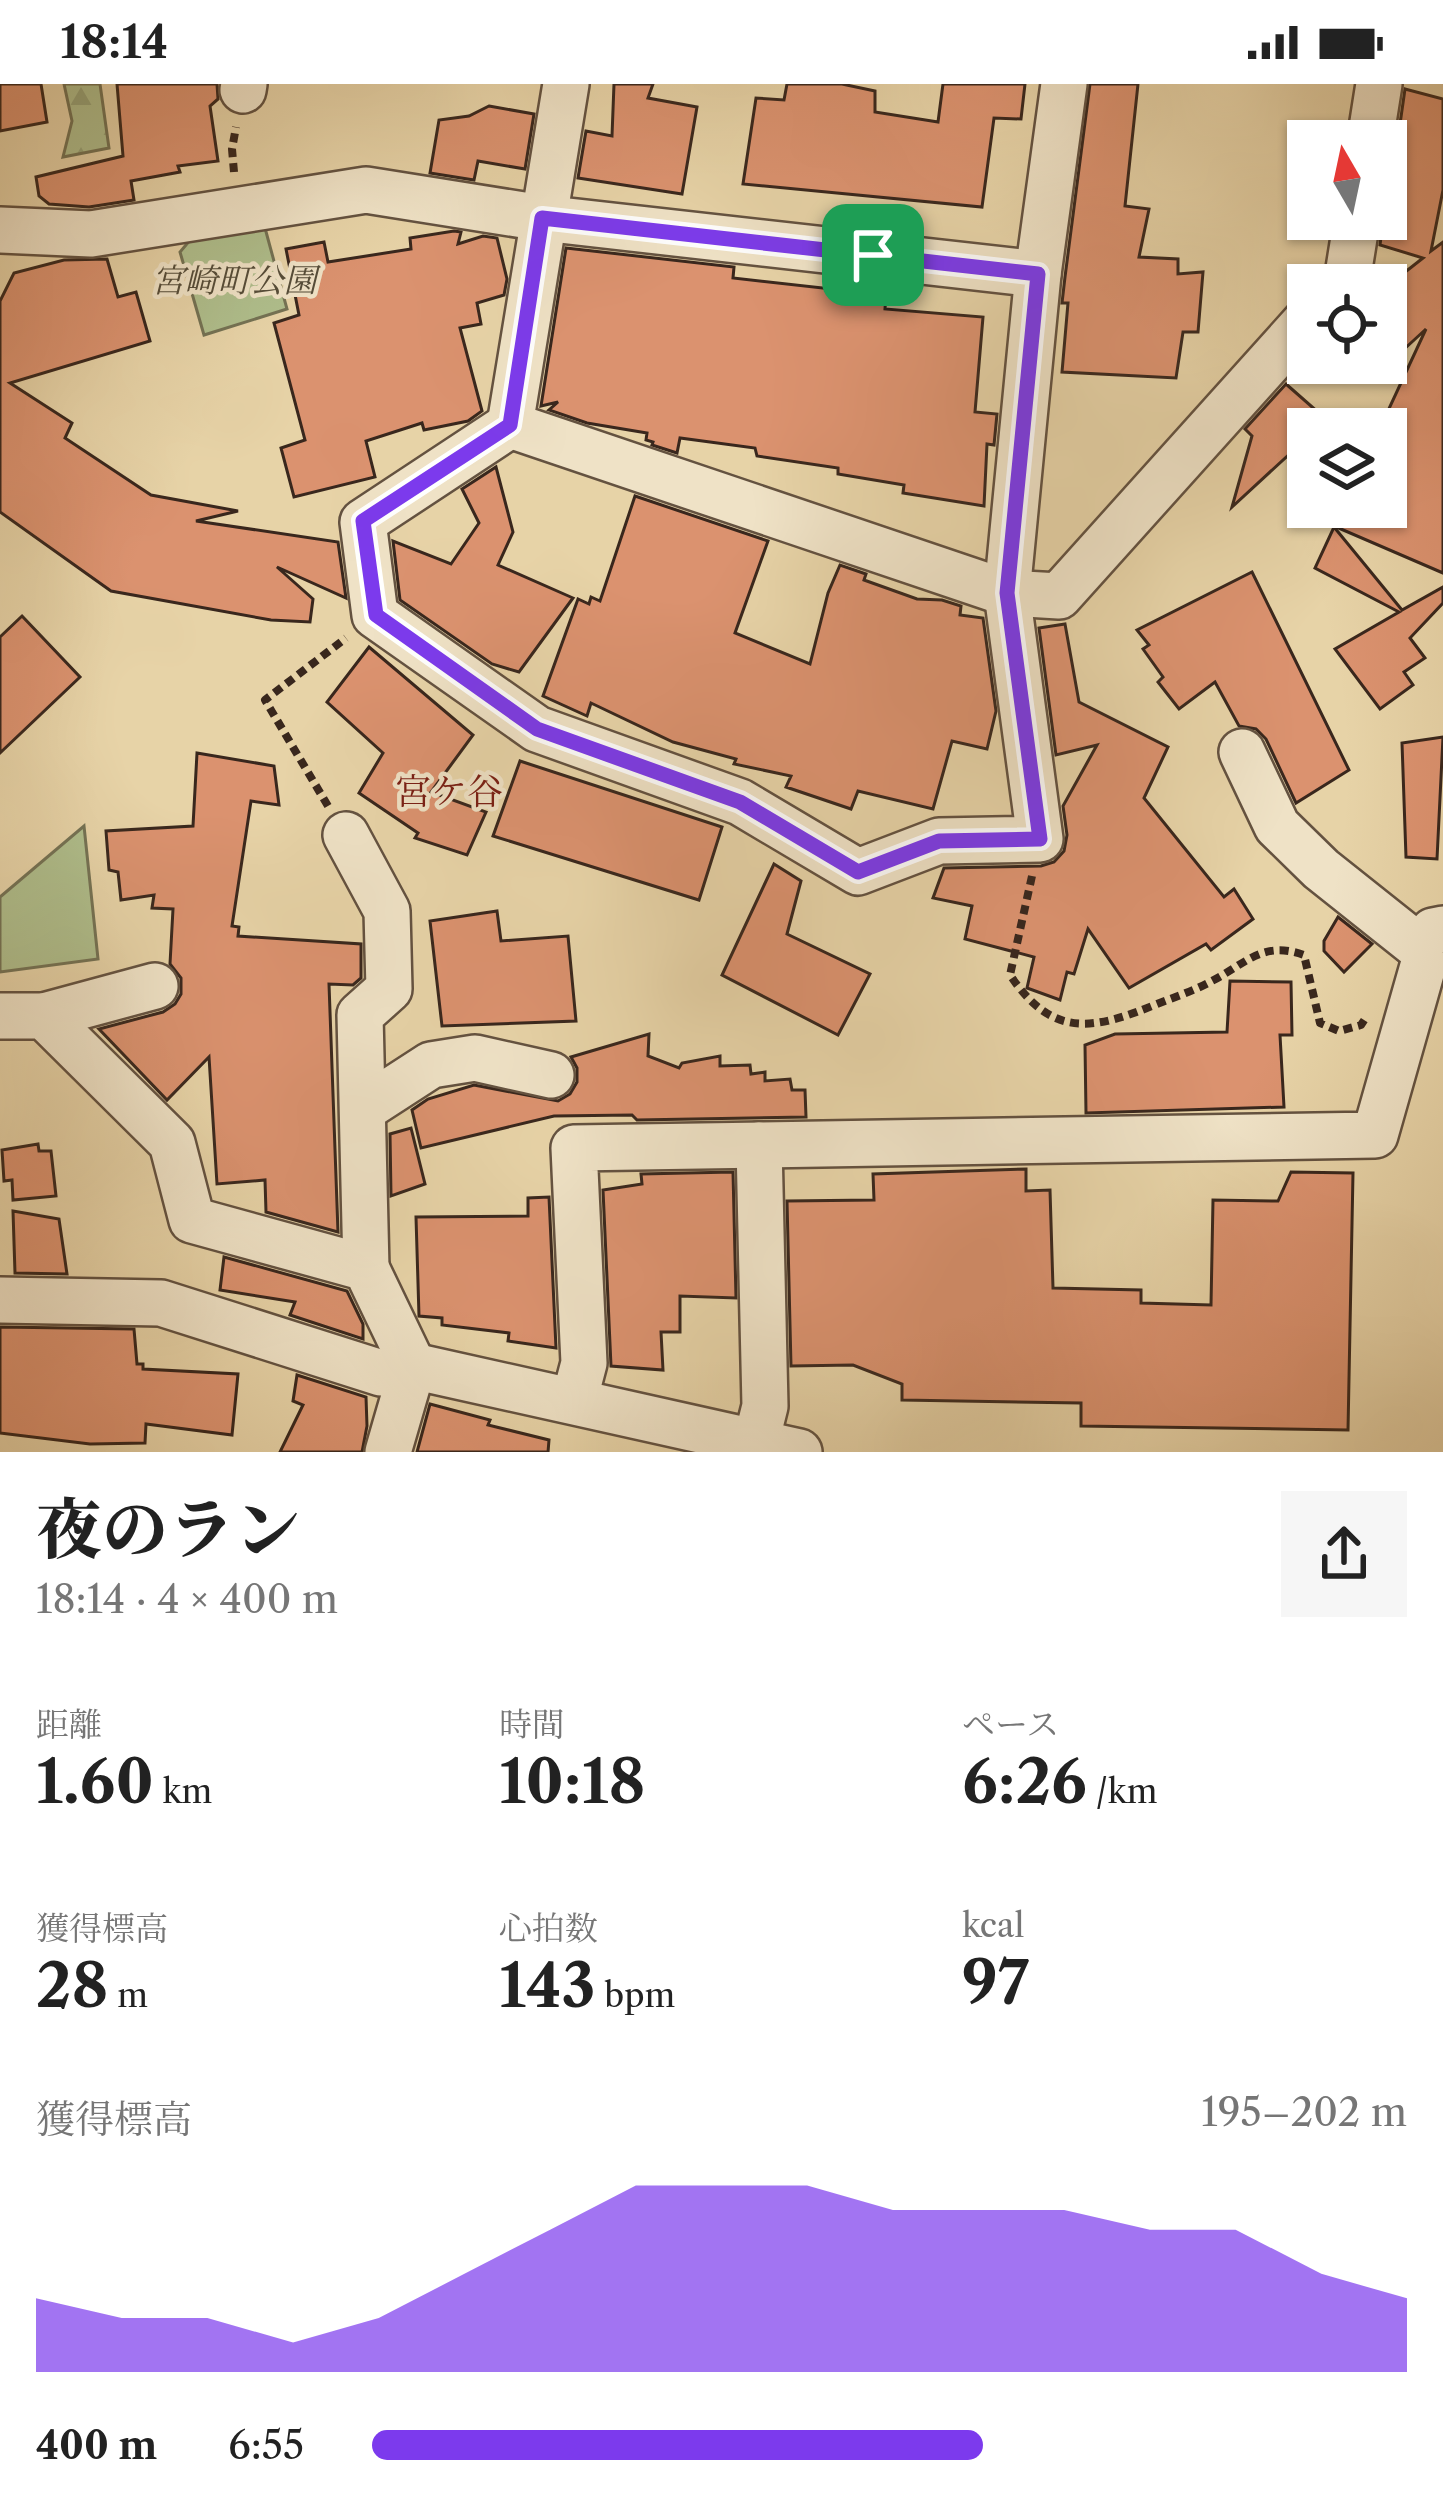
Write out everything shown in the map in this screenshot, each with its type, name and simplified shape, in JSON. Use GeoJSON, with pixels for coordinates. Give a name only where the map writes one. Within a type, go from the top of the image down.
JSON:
{"type":"FeatureCollection","features":[{"type":"Feature","properties":{"kind":"street"},"geometry":{"type":"LineString","coordinates":[[566,84],[510,425],[363,521],[376,615],[537,729],[740,802],[858,872],[939,841],[1040,839],[1007,593],[1038,274],[1064,84]]}},
{"type":"Feature","properties":{"kind":"street"},"geometry":{"type":"LineString","coordinates":[[1373,120],[1379,84]]}},
{"type":"Feature","properties":{"kind":"street"},"geometry":{"type":"LineString","coordinates":[[0,230],[91,235],[237,201],[366,190],[542,218],[1038,274]]}},
{"type":"Feature","properties":{"kind":"street"},"geometry":{"type":"LineString","coordinates":[[510,425],[1007,593],[1059,596],[1287,343]]}},
{"type":"Feature","properties":{"kind":"street"},"geometry":{"type":"LineString","coordinates":[[574,1401],[584,1364],[574,1148],[1375,1135],[1422,940],[1322,869],[1277,826],[1242,752]]}},
{"type":"Feature","properties":{"kind":"street"},"geometry":{"type":"LineString","coordinates":[[346,835],[387,911],[389,989],[360,1015],[366,1268],[413,1366],[388,1452]]}},
{"type":"Feature","properties":{"kind":"street"},"geometry":{"type":"LineString","coordinates":[[22,1016],[155,986]]}},
{"type":"Feature","properties":{"kind":"street"},"geometry":{"type":"LineString","coordinates":[[22,1016],[172,1143],[192,1220],[366,1268]]}},
{"type":"Feature","properties":{"kind":"street"},"geometry":{"type":"LineString","coordinates":[[362,1109],[431,1065],[475,1058],[551,1075]]}},
{"type":"Feature","properties":{"kind":"street"},"geometry":{"type":"LineString","coordinates":[[759,1145],[764,1406],[778,1447]]}},
{"type":"Feature","properties":{"kind":"street"},"geometry":{"type":"LineString","coordinates":[[0,1300],[161,1303],[381,1373],[413,1366],[778,1447]]}},
{"type":"Feature","properties":{"kind":"path"},"geometry":{"type":"LineString","coordinates":[[237,201],[232,149],[244,87]]}},
{"type":"Feature","properties":{"kind":"path"},"geometry":{"type":"LineString","coordinates":[[346,835],[265,700],[376,615]]}},
{"type":"Feature","properties":{"kind":"path"},"geometry":{"type":"LineString","coordinates":[[1040,839],[1010,975],[1042,1012],[1077,1027],[1116,1021],[1282,947],[1304,955],[1320,1023],[1339,1031],[1361,1025],[1422,940]]}},
{"type":"Feature","properties":{"kind":"green space"},"geometry":{"type":"Polygon","coordinates":[[[64,84],[100,84],[109,148],[63,157],[72,121],[64,84]]]}},
{"type":"Feature","properties":{"kind":"green space","name":"宮崎町公園"},"geometry":{"type":"Polygon","coordinates":[[[265,228],[287,309],[204,335],[180,252],[191,239],[265,228]]]}},
{"type":"Feature","properties":{"kind":"green space"},"geometry":{"type":"Polygon","coordinates":[[[84,826],[98,959],[0,972],[0,897],[84,826]]]}},
{"type":"Feature","properties":{"kind":"building"},"geometry":{"type":"Polygon","coordinates":[[[0,84],[41,84],[47,122],[0,131],[0,84]]]}},
{"type":"Feature","properties":{"kind":"building"},"geometry":{"type":"Polygon","coordinates":[[[117,84],[217,84],[218,99],[210,106],[218,161],[178,166],[180,172],[131,181],[134,200],[89,207],[49,204],[39,196],[36,177],[123,156],[117,84]]]}},
{"type":"Feature","properties":{"kind":"building"},"geometry":{"type":"Polygon","coordinates":[[[614,84],[653,84],[648,98],[697,107],[682,194],[578,178],[586,131],[612,136],[614,84]]]}},
{"type":"Feature","properties":{"kind":"building"},"geometry":{"type":"Polygon","coordinates":[[[787,84],[842,84],[875,91],[875,112],[938,122],[943,84],[1025,84],[1021,119],[994,118],[982,207],[743,184],[756,98],[784,100],[787,84]]]}},
{"type":"Feature","properties":{"kind":"building"},"geometry":{"type":"Polygon","coordinates":[[[1090,84],[1138,84],[1125,206],[1149,209],[1139,257],[1178,259],[1178,274],[1203,272],[1198,332],[1183,332],[1176,378],[1062,372],[1068,303],[1062,303],[1090,84]]]}},
{"type":"Feature","properties":{"kind":"building"},"geometry":{"type":"Polygon","coordinates":[[[1405,89],[1443,99],[1443,190],[1431,251],[1443,242],[1443,573],[1339,528],[1407,528],[1407,408],[1389,408],[1400,384],[1407,384],[1407,370],[1426,329],[1407,347],[1407,271],[1423,258],[1380,245],[1381,240],[1407,240],[1407,120],[1401,120],[1405,89]]]}},
{"type":"Feature","properties":{"kind":"building"},"geometry":{"type":"Polygon","coordinates":[[[489,106],[534,114],[525,169],[478,161],[474,180],[430,173],[439,120],[469,116],[489,106]]]}},
{"type":"Feature","properties":{"kind":"building"},"geometry":{"type":"Polygon","coordinates":[[[461,232],[458,244],[483,236],[497,238],[507,279],[504,295],[477,303],[481,324],[460,328],[482,411],[468,421],[424,430],[422,423],[366,441],[375,477],[294,497],[281,448],[305,440],[274,323],[299,315],[286,249],[324,242],[328,262],[411,249],[410,238],[461,232]]]}},
{"type":"Feature","properties":{"kind":"building"},"geometry":{"type":"Polygon","coordinates":[[[566,248],[734,267],[733,278],[886,295],[885,309],[983,317],[975,412],[997,414],[994,445],[987,444],[984,506],[903,493],[904,485],[838,474],[838,468],[757,456],[755,448],[680,438],[677,453],[652,445],[646,440],[647,433],[587,423],[549,410],[558,402],[541,406],[566,248]]]}},
{"type":"Feature","properties":{"kind":"building"},"geometry":{"type":"Polygon","coordinates":[[[107,259],[118,297],[136,292],[150,341],[10,383],[72,423],[65,438],[151,495],[238,511],[196,521],[338,542],[346,598],[277,567],[313,599],[310,622],[271,620],[111,591],[0,512],[0,301],[14,273],[64,260],[107,259]]]}},
{"type":"Feature","properties":{"kind":"building"},"geometry":{"type":"Polygon","coordinates":[[[1286,384],[1313,408],[1287,408],[1287,456],[1232,507],[1252,436],[1245,429],[1286,384]]]}},
{"type":"Feature","properties":{"kind":"building"},"geometry":{"type":"Polygon","coordinates":[[[496,467],[513,532],[498,565],[573,598],[519,672],[492,664],[400,600],[393,541],[451,564],[479,523],[462,489],[496,467]]]}},
{"type":"Feature","properties":{"kind":"building"},"geometry":{"type":"Polygon","coordinates":[[[635,496],[768,541],[735,633],[810,664],[840,565],[866,574],[864,580],[917,599],[961,606],[960,615],[983,618],[996,711],[987,749],[952,741],[933,809],[858,791],[851,809],[786,787],[791,776],[734,764],[736,759],[673,742],[591,703],[587,716],[543,696],[578,599],[589,604],[591,597],[600,601],[635,496]]]}},
{"type":"Feature","properties":{"kind":"building"},"geometry":{"type":"Polygon","coordinates":[[[1335,528],[1402,610],[1443,587],[1443,603],[1410,638],[1425,658],[1404,672],[1413,685],[1380,709],[1335,649],[1399,612],[1315,568],[1335,528]]]}},
{"type":"Feature","properties":{"kind":"building"},"geometry":{"type":"Polygon","coordinates":[[[1252,572],[1349,770],[1296,803],[1266,739],[1256,729],[1239,726],[1215,682],[1179,709],[1158,682],[1163,677],[1143,649],[1149,645],[1137,630],[1252,572]]]}},
{"type":"Feature","properties":{"kind":"building"},"geometry":{"type":"Polygon","coordinates":[[[22,616],[80,677],[0,753],[0,637],[22,616]]]}},
{"type":"Feature","properties":{"kind":"building"},"geometry":{"type":"Polygon","coordinates":[[[1065,624],[1079,702],[1168,747],[1144,798],[1224,897],[1234,889],[1253,919],[1211,950],[1206,944],[1129,988],[1088,929],[1074,974],[1067,972],[1060,1000],[1027,988],[1034,957],[965,939],[972,906],[933,898],[944,868],[1041,866],[1054,862],[1064,851],[1063,806],[1097,745],[1056,755],[1039,628],[1065,624]]]}},
{"type":"Feature","properties":{"kind":"building"},"geometry":{"type":"Polygon","coordinates":[[[369,647],[473,735],[431,792],[486,812],[467,855],[415,838],[418,833],[359,793],[383,753],[327,702],[369,647]]]}},
{"type":"Feature","properties":{"kind":"building"},"geometry":{"type":"Polygon","coordinates":[[[1443,737],[1437,859],[1406,857],[1402,743],[1443,737]]]}},
{"type":"Feature","properties":{"kind":"building"},"geometry":{"type":"Polygon","coordinates":[[[197,753],[274,766],[279,805],[251,801],[232,926],[239,927],[238,936],[361,944],[361,978],[353,985],[329,984],[338,1232],[266,1212],[265,1180],[217,1184],[209,1057],[167,1100],[99,1029],[163,1012],[181,994],[181,978],[170,964],[173,909],[152,908],[154,895],[121,900],[118,872],[109,870],[106,831],[193,826],[197,753]]]}},
{"type":"Feature","properties":{"kind":"building"},"geometry":{"type":"Polygon","coordinates":[[[520,761],[722,827],[699,900],[493,836],[520,761]]]}},
{"type":"Feature","properties":{"kind":"building"},"geometry":{"type":"Polygon","coordinates":[[[774,864],[801,881],[787,934],[870,974],[838,1035],[722,975],[774,864]]]}},
{"type":"Feature","properties":{"kind":"building"},"geometry":{"type":"Polygon","coordinates":[[[497,911],[501,941],[568,936],[576,1021],[442,1026],[430,921],[497,911]]]}},
{"type":"Feature","properties":{"kind":"building"},"geometry":{"type":"Polygon","coordinates":[[[1338,917],[1372,944],[1344,972],[1324,951],[1324,941],[1338,917]]]}},
{"type":"Feature","properties":{"kind":"building"},"geometry":{"type":"Polygon","coordinates":[[[1230,981],[1291,982],[1292,1035],[1280,1035],[1284,1107],[1086,1113],[1085,1045],[1115,1034],[1227,1032],[1230,981]]]}},
{"type":"Feature","properties":{"kind":"building"},"geometry":{"type":"Polygon","coordinates":[[[649,1034],[648,1056],[679,1068],[682,1063],[720,1056],[720,1066],[750,1065],[751,1074],[765,1072],[765,1081],[790,1079],[792,1090],[805,1090],[806,1117],[637,1120],[632,1115],[554,1116],[421,1148],[412,1110],[428,1099],[474,1085],[558,1101],[577,1082],[571,1057],[649,1034]]]}},
{"type":"Feature","properties":{"kind":"building"},"geometry":{"type":"Polygon","coordinates":[[[411,1128],[425,1184],[391,1196],[390,1134],[411,1128]]]}},
{"type":"Feature","properties":{"kind":"building"},"geometry":{"type":"Polygon","coordinates":[[[38,1144],[39,1151],[51,1151],[56,1196],[13,1200],[12,1180],[4,1181],[2,1150],[38,1144]]]}},
{"type":"Feature","properties":{"kind":"building"},"geometry":{"type":"Polygon","coordinates":[[[1026,1169],[1026,1191],[1050,1190],[1053,1288],[1141,1290],[1141,1303],[1211,1305],[1213,1200],[1278,1201],[1291,1172],[1353,1173],[1348,1430],[1081,1426],[1081,1403],[902,1400],[902,1384],[853,1365],[791,1366],[787,1201],[874,1200],[873,1174],[1026,1169]]]}},
{"type":"Feature","properties":{"kind":"building"},"geometry":{"type":"Polygon","coordinates":[[[733,1172],[736,1298],[680,1296],[680,1332],[661,1332],[663,1370],[611,1366],[603,1190],[642,1184],[641,1174],[733,1172]]]}},
{"type":"Feature","properties":{"kind":"building"},"geometry":{"type":"Polygon","coordinates":[[[549,1197],[556,1348],[508,1341],[509,1333],[442,1325],[442,1318],[419,1316],[416,1217],[528,1216],[528,1198],[549,1197]]]}},
{"type":"Feature","properties":{"kind":"building"},"geometry":{"type":"Polygon","coordinates":[[[13,1211],[59,1219],[67,1274],[15,1273],[13,1211]]]}},
{"type":"Feature","properties":{"kind":"building"},"geometry":{"type":"Polygon","coordinates":[[[224,1257],[347,1291],[363,1324],[363,1339],[290,1315],[295,1302],[220,1290],[224,1257]]]}},
{"type":"Feature","properties":{"kind":"building"},"geometry":{"type":"Polygon","coordinates":[[[0,1327],[134,1329],[137,1364],[143,1364],[143,1369],[238,1374],[232,1435],[146,1424],[145,1443],[90,1444],[0,1433],[0,1327]]]}},
{"type":"Feature","properties":{"kind":"building"},"geometry":{"type":"Polygon","coordinates":[[[297,1375],[366,1397],[362,1452],[280,1452],[303,1405],[293,1401],[297,1375]]]}},
{"type":"Feature","properties":{"kind":"building"},"geometry":{"type":"Polygon","coordinates":[[[430,1404],[549,1440],[548,1452],[417,1452],[430,1404]]]}},
{"type":"Feature","properties":{"kind":"district","name":"宮ケ谷"},"geometry":{"type":"Point","coordinates":[449,791]}},
{"type":"Feature","properties":{"kind":"route"},"geometry":{"type":"LineString","coordinates":[[542,218],[873,255],[1038,274],[1007,593],[1040,839],[939,841],[858,872],[740,802],[537,729],[376,615],[363,521],[510,425],[542,218]]}}]}
